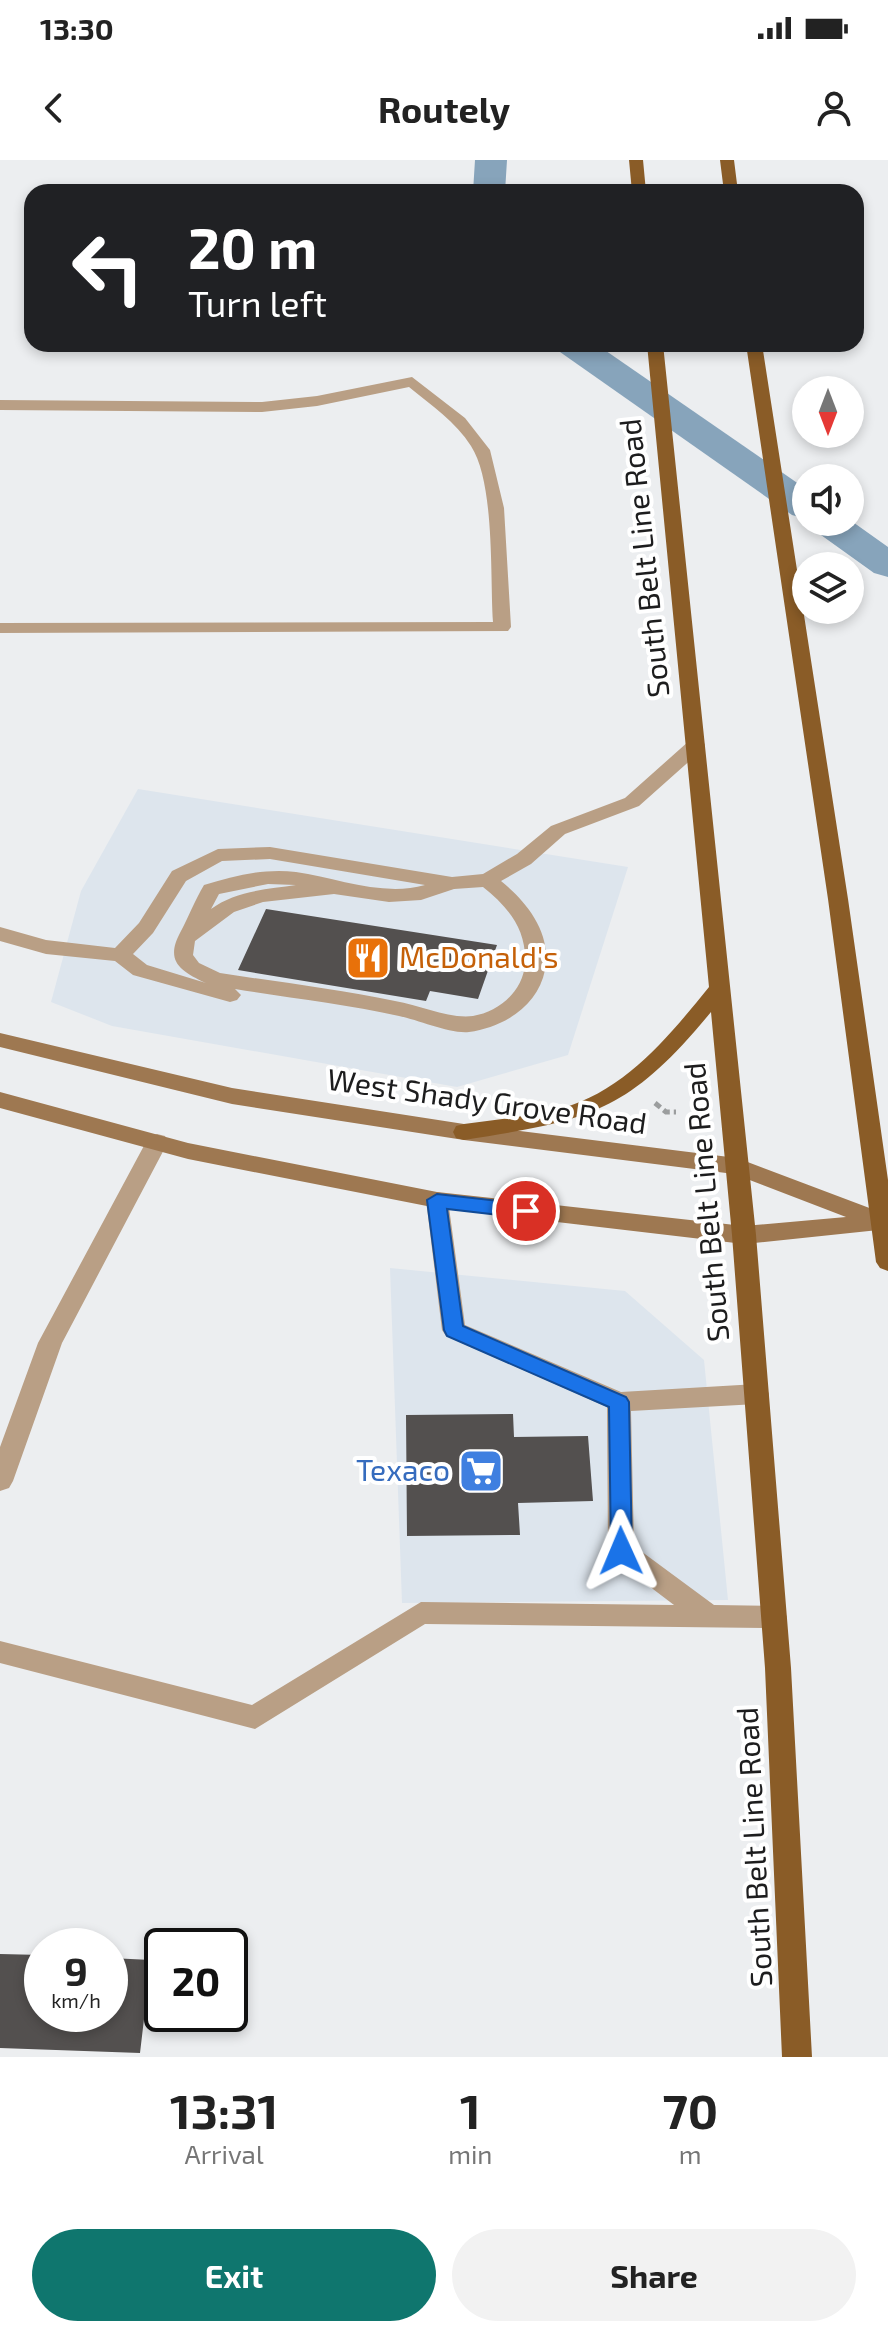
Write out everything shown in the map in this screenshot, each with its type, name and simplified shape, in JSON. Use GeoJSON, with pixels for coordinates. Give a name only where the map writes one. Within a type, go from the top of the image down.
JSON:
{"type":"FeatureCollection","features":[{"type":"Feature","properties":{"kind":"main road"},"geometry":{"type":"LineString","coordinates":[[636,160],[638,184]]}},
{"type":"Feature","properties":{"kind":"main road"},"geometry":{"type":"LineString","coordinates":[[727,160],[730,184]]}},
{"type":"Feature","properties":{"kind":"main road","name":"South Belt Line Road"},"geometry":{"type":"LineString","coordinates":[[656,352],[744,1235],[774,1617],[797,2057]]}},
{"type":"Feature","properties":{"kind":"main road"},"geometry":{"type":"LineString","coordinates":[[755,353],[838,899],[885,1222],[888,1262]]}},
{"type":"Feature","properties":{"kind":"main road"},"geometry":{"type":"LineString","coordinates":[[464,1132],[575,1112],[605,1099],[667,1050],[719,988]]}},
{"type":"Feature","properties":{"kind":"main road","name":"West Shady Grove Road"},"geometry":{"type":"LineString","coordinates":[[0,1040],[232,1096],[464,1132],[737,1166],[885,1222]]}},
{"type":"Feature","properties":{"kind":"main road"},"geometry":{"type":"LineString","coordinates":[[0,1100],[157,1142],[437,1200],[744,1235],[885,1222]]}},
{"type":"Feature","properties":{"kind":"lane"},"geometry":{"type":"LineString","coordinates":[[0,405],[262,407],[317,401],[412,382],[449,411],[483,452],[492,487],[502,627],[0,628]]}},
{"type":"Feature","properties":{"kind":"lane"},"geometry":{"type":"LineString","coordinates":[[467,1025],[396,1008],[215,979],[192,968],[183,956],[185,938],[227,907],[261,896],[334,887],[389,895],[421,893],[453,883],[487,880],[524,859],[558,830],[632,802],[696,745]]}},
{"type":"Feature","properties":{"kind":"lane"},"geometry":{"type":"LineString","coordinates":[[120,955],[146,928],[179,876],[218,855],[270,853],[453,883]]}},
{"type":"Feature","properties":{"kind":"lane"},"geometry":{"type":"LineString","coordinates":[[0,934],[46,947],[120,955],[140,970],[200,989],[415,1024],[467,1025],[500,1017],[521,1001],[536,972],[529,925],[514,903],[487,880]]}},
{"type":"Feature","properties":{"kind":"lane"},"geometry":{"type":"LineString","coordinates":[[0,1481],[50,1343],[157,1142]]}},
{"type":"Feature","properties":{"kind":"lane"},"geometry":{"type":"LineString","coordinates":[[437,1200],[454,1330],[619,1402],[757,1394]]}},
{"type":"Feature","properties":{"kind":"lane"},"geometry":{"type":"LineString","coordinates":[[619,1402],[621,1551],[709,1616]]}},
{"type":"Feature","properties":{"kind":"lane"},"geometry":{"type":"LineString","coordinates":[[0,1652],[255,1717],[421,1613],[774,1617]]}},
{"type":"Feature","properties":{"kind":"path"},"geometry":{"type":"LineString","coordinates":[[666,1112],[676,1112]]}},
{"type":"Feature","properties":{"kind":"shaded area"},"geometry":{"type":"Polygon","coordinates":[[[138,789],[628,867],[568,1055],[457,1087],[112,1026],[51,1002],[81,891],[138,789]]]}},
{"type":"Feature","properties":{"kind":"shaded area"},"geometry":{"type":"Polygon","coordinates":[[[390,1268],[625,1291],[704,1360],[728,1600],[402,1603],[390,1268]]]}},
{"type":"Feature","properties":{"kind":"building","name":"McDonald's"},"geometry":{"type":"Polygon","coordinates":[[[266,909],[497,945],[478,999],[430,991],[426,1001],[238,970],[266,909]]]}},
{"type":"Feature","properties":{"kind":"building"},"geometry":{"type":"Polygon","coordinates":[[[513,1414],[514,1437],[588,1436],[593,1501],[518,1503],[520,1535],[407,1536],[406,1415],[513,1414]]]}},
{"type":"Feature","properties":{"kind":"building"},"geometry":{"type":"Polygon","coordinates":[[[0,1954],[24,1955],[24,2032],[128,2032],[128,1959],[144,1960],[144,2019],[140,2053],[0,2048],[0,1954]]]}},
{"type":"Feature","properties":{"kind":"waterway"},"geometry":{"type":"LineString","coordinates":[[490,184],[491,160]]}},
{"type":"Feature","properties":{"kind":"waterway"},"geometry":{"type":"LineString","coordinates":[[584,352],[792,497]]}},
{"type":"Feature","properties":{"kind":"waterway"},"geometry":{"type":"LineString","coordinates":[[848,536],[888,565]]}},
{"type":"Feature","properties":{"kind":"place","name":"McDonald's"},"geometry":{"type":"Point","coordinates":[368,958]}},
{"type":"Feature","properties":{"kind":"place","name":"Texaco"},"geometry":{"type":"Point","coordinates":[481,1471]}},
{"type":"Feature","properties":{"kind":"route"},"geometry":{"type":"LineString","coordinates":[[526,1211],[437,1200],[454,1330],[619,1402],[621,1551]]}}]}
